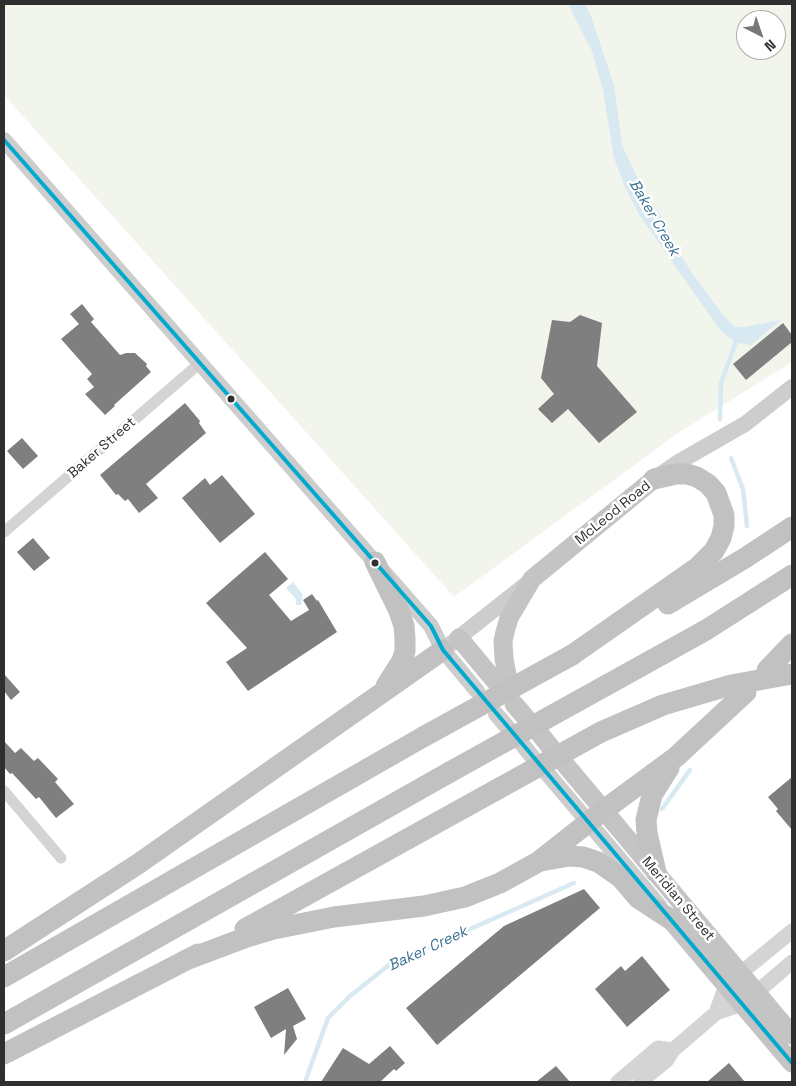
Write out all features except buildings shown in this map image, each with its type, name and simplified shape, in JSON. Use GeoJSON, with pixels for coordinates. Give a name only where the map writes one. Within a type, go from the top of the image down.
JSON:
{"type":"FeatureCollection","features":[{"type":"Feature","properties":{"kind":"highway"},"geometry":{"type":"LineString","coordinates":[[572,655],[698,567],[722,538],[724,515],[716,493],[708,484],[687,474],[676,474],[654,479]]}},
{"type":"Feature","properties":{"kind":"highway","name":"McLeod Road"},"geometry":{"type":"LineString","coordinates":[[532,579],[654,479]]}},
{"type":"Feature","properties":{"kind":"highway"},"geometry":{"type":"LineString","coordinates":[[4,977],[424,737],[674,601],[745,558],[792,526]]}},
{"type":"Feature","properties":{"kind":"highway"},"geometry":{"type":"LineString","coordinates":[[375,562],[400,611],[405,638],[405,651],[402,661],[380,695]]}},
{"type":"Feature","properties":{"kind":"highway"},"geometry":{"type":"LineString","coordinates":[[4,1024],[706,630],[792,575]]}},
{"type":"Feature","properties":{"kind":"highway"},"geometry":{"type":"LineString","coordinates":[[4,951],[138,864],[451,644],[501,678],[504,659],[503,641],[509,618],[532,579]]}},
{"type":"Feature","properties":{"kind":"highway"},"geometry":{"type":"LineString","coordinates":[[767,670],[792,644]]}},
{"type":"Feature","properties":{"kind":"highway"},"geometry":{"type":"LineString","coordinates":[[4,1054],[186,960],[601,732],[663,705],[723,687],[792,674]]}},
{"type":"Feature","properties":{"kind":"highway"},"geometry":{"type":"LineString","coordinates":[[186,960],[274,929],[334,918],[424,906],[465,897],[500,883],[538,862],[596,816],[676,758],[746,692]]}},
{"type":"Feature","properties":{"kind":"highway","name":"Meridian Street"},"geometry":{"type":"LineString","coordinates":[[540,734],[558,756],[596,816],[656,872],[750,998],[792,1063]]}},
{"type":"Feature","properties":{"kind":"highway"},"geometry":{"type":"LineString","coordinates":[[656,872],[647,833],[648,807],[658,784],[676,758]]}},
{"type":"Feature","properties":{"kind":"highway"},"geometry":{"type":"LineString","coordinates":[[538,862],[569,856],[583,857],[598,862],[621,878],[638,898],[670,918]]}},
{"type":"Feature","properties":{"kind":"highway","name":"Meridian Street"},"geometry":{"type":"LineString","coordinates":[[670,918],[734,979]]}},
{"type":"Feature","properties":{"kind":"highway","name":"Meridian Street"},"geometry":{"type":"LineString","coordinates":[[750,998],[792,1035]]}},
{"type":"Feature","properties":{"kind":"main road"},"geometry":{"type":"LineString","coordinates":[[4,140],[431,626],[451,644],[477,691]]}},
{"type":"Feature","properties":{"kind":"main road","name":"McLeod Road"},"geometry":{"type":"LineString","coordinates":[[654,479],[677,463],[745,424],[792,387]]}},
{"type":"Feature","properties":{"kind":"main road","name":"McLeod Road"},"geometry":{"type":"LineString","coordinates":[[451,644],[532,579]]}},
{"type":"Feature","properties":{"kind":"main road"},"geometry":{"type":"LineString","coordinates":[[496,714],[508,728]]}},
{"type":"Feature","properties":{"kind":"main road"},"geometry":{"type":"LineString","coordinates":[[522,744],[534,759]]}},
{"type":"Feature","properties":{"kind":"main road","name":"Meridian Street"},"geometry":{"type":"LineString","coordinates":[[546,772],[596,816],[670,918]]}},
{"type":"Feature","properties":{"kind":"street","name":"Baker Street"},"geometry":{"type":"LineString","coordinates":[[4,532],[200,363]]}},
{"type":"Feature","properties":{"kind":"street"},"geometry":{"type":"LineString","coordinates":[[4,791],[62,858]]}},
{"type":"Feature","properties":{"kind":"street"},"geometry":{"type":"LineString","coordinates":[[716,1013],[734,979],[792,931]]}},
{"type":"Feature","properties":{"kind":"street"},"geometry":{"type":"LineString","coordinates":[[640,1082],[666,1060],[673,1050],[716,1013],[750,998],[792,962]]}},
{"type":"Feature","properties":{"kind":"street"},"geometry":{"type":"LineString","coordinates":[[618,1082],[658,1048],[673,1050]]}},
{"type":"Feature","properties":{"kind":"shaded area"},"geometry":{"type":"Polygon","coordinates":[[[4,4],[792,4],[792,362],[678,433],[454,597],[4,95],[4,4]]]}},
{"type":"Feature","properties":{"kind":"water"},"geometry":{"type":"Polygon","coordinates":[[[568,4],[585,4],[591,16],[614,85],[622,145],[635,173],[664,220],[675,246],[692,273],[723,315],[735,327],[781,320],[751,345],[739,343],[720,330],[640,216],[625,187],[614,158],[603,90],[592,51],[568,4]]]}},
{"type":"Feature","properties":{"kind":"water"},"geometry":{"type":"Polygon","coordinates":[[[293,582],[303,595],[301,605],[296,605],[296,599],[286,588],[293,582]]]}},
{"type":"Feature","properties":{"kind":"waterway","name":"Baker Creek"},"geometry":{"type":"LineString","coordinates":[[720,419],[721,383],[736,338]]}},
{"type":"Feature","properties":{"kind":"waterway","name":"Baker Creek"},"geometry":{"type":"LineString","coordinates":[[731,458],[743,489],[747,526]]}},
{"type":"Feature","properties":{"kind":"waterway","name":"Baker Creek"},"geometry":{"type":"LineString","coordinates":[[662,809],[690,770]]}},
{"type":"Feature","properties":{"kind":"waterway","name":"Baker Creek"},"geometry":{"type":"LineString","coordinates":[[305,1082],[328,1018],[349,997],[389,965],[574,883]]}},
{"type":"Feature","properties":{"kind":"transit line"},"geometry":{"type":"LineString","coordinates":[[4,140],[431,626],[443,650],[792,1063]]}}]}
